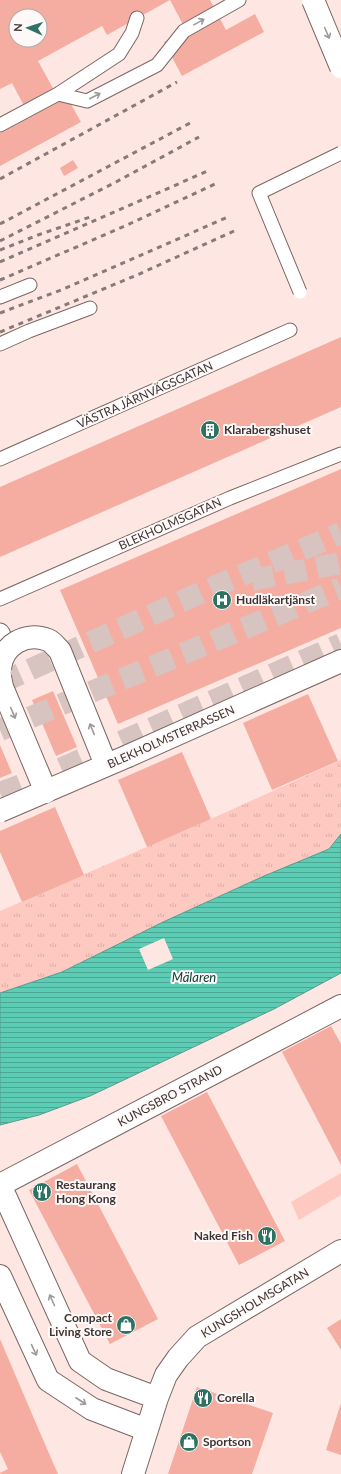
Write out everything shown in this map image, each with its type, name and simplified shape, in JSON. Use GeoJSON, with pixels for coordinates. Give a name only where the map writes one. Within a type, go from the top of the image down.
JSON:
{"type":"FeatureCollection","features":[{"type":"Feature","properties":{"kind":"street"},"geometry":{"type":"LineString","coordinates":[[313,0],[341,67]]}},
{"type":"Feature","properties":{"kind":"street"},"geometry":{"type":"LineString","coordinates":[[0,669],[4,641],[17,642],[27,638],[38,637],[50,641],[60,651],[106,765]]}},
{"type":"Feature","properties":{"kind":"street","name":"BLEKHOLMSTERRASSEN"},"geometry":{"type":"LineString","coordinates":[[0,811],[341,661]]}},
{"type":"Feature","properties":{"kind":"street"},"geometry":{"type":"LineString","coordinates":[[0,677],[2,687],[46,792]]}},
{"type":"Feature","properties":{"kind":"street","name":"KUNGSBRO STRAND"},"geometry":{"type":"LineString","coordinates":[[80,1361],[0,1185],[341,1006]]}},
{"type":"Feature","properties":{"kind":"street","name":"KUNGSHOLMSGATAN"},"geometry":{"type":"LineString","coordinates":[[133,1474],[157,1398],[166,1375],[178,1358],[197,1337],[341,1251]]}},
{"type":"Feature","properties":{"kind":"street"},"geometry":{"type":"LineString","coordinates":[[0,1276],[48,1380],[92,1409],[147,1430]]}},
{"type":"Feature","properties":{"kind":"street"},"geometry":{"type":"LineString","coordinates":[[48,1380],[80,1361],[106,1379],[157,1398]]}},
{"type":"Feature","properties":{"kind":"lane"},"geometry":{"type":"LineString","coordinates":[[58,94],[87,101],[157,65],[184,31],[239,0]]}},
{"type":"Feature","properties":{"kind":"lane"},"geometry":{"type":"LineString","coordinates":[[0,125],[58,94],[119,54],[132,33],[137,18]]}},
{"type":"Feature","properties":{"kind":"lane"},"geometry":{"type":"LineString","coordinates":[[300,292],[259,193],[341,153]]}},
{"type":"Feature","properties":{"kind":"lane"},"geometry":{"type":"LineString","coordinates":[[0,297],[30,285]]}},
{"type":"Feature","properties":{"kind":"lane"},"geometry":{"type":"LineString","coordinates":[[0,344],[29,331],[90,308]]}},
{"type":"Feature","properties":{"kind":"lane","name":"VÄSTRA JÄRNVÄGSGATAN"},"geometry":{"type":"LineString","coordinates":[[0,459],[290,330]]}},
{"type":"Feature","properties":{"kind":"lane","name":"BLEKHOLMSGATAN"},"geometry":{"type":"LineString","coordinates":[[0,599],[230,498],[341,454]]}},
{"type":"Feature","properties":{"kind":"green space"},"geometry":{"type":"Polygon","coordinates":[[[341,760],[341,834],[329,849],[264,876],[163,922],[62,972],[0,993],[0,911],[211,819],[341,760]]]}},
{"type":"Feature","properties":{"kind":"green space"},"geometry":{"type":"Polygon","coordinates":[[[341,1173],[341,1195],[299,1220],[291,1202],[341,1173]]]}},
{"type":"Feature","properties":{"kind":"water","name":"Mälaren"},"geometry":{"type":"Polygon","coordinates":[[[341,834],[341,973],[274,1009],[90,1096],[39,1115],[0,1125],[0,993],[62,972],[163,922],[264,876],[329,849],[341,834]]]}},
{"type":"Feature","properties":{"kind":"pier"},"geometry":{"type":"Polygon","coordinates":[[[164,938],[173,959],[148,970],[139,949],[164,938]]]}},
{"type":"Feature","properties":{"kind":"building"},"geometry":{"type":"Polygon","coordinates":[[[0,0],[170,0],[107,35],[102,26],[38,61],[60,101],[67,97],[81,122],[0,166],[0,133],[30,117],[12,83],[0,89],[0,0]]]}},
{"type":"Feature","properties":{"kind":"building"},"geometry":{"type":"Polygon","coordinates":[[[170,0],[210,0],[226,30],[255,14],[264,32],[182,76],[164,42],[186,30],[170,0]]]}},
{"type":"Feature","properties":{"kind":"building"},"geometry":{"type":"Polygon","coordinates":[[[73,160],[78,168],[64,176],[60,168],[73,160]]]}},
{"type":"Feature","properties":{"kind":"building","name":"Klarabergshuset"},"geometry":{"type":"Polygon","coordinates":[[[341,337],[341,407],[0,557],[0,487],[341,337]]]}},
{"type":"Feature","properties":{"kind":"building"},"geometry":{"type":"Polygon","coordinates":[[[341,469],[341,628],[118,724],[60,590],[341,469]]]}},
{"type":"Feature","properties":{"kind":"building"},"geometry":{"type":"Polygon","coordinates":[[[53,691],[77,747],[56,756],[32,700],[53,691]]]}},
{"type":"Feature","properties":{"kind":"building"},"geometry":{"type":"Polygon","coordinates":[[[308,694],[338,761],[272,790],[243,723],[308,694]]]}},
{"type":"Feature","properties":{"kind":"building"},"geometry":{"type":"Polygon","coordinates":[[[0,745],[12,773],[0,778],[0,745]]]}},
{"type":"Feature","properties":{"kind":"building"},"geometry":{"type":"Polygon","coordinates":[[[182,752],[211,819],[147,847],[118,780],[182,752]]]}},
{"type":"Feature","properties":{"kind":"building"},"geometry":{"type":"Polygon","coordinates":[[[55,807],[84,875],[22,902],[0,852],[0,831],[55,807]]]}},
{"type":"Feature","properties":{"kind":"building"},"geometry":{"type":"Polygon","coordinates":[[[331,1026],[341,1044],[341,1165],[282,1052],[331,1026]]]}},
{"type":"Feature","properties":{"kind":"building"},"geometry":{"type":"Polygon","coordinates":[[[207,1092],[285,1241],[239,1265],[161,1116],[207,1092]]]}},
{"type":"Feature","properties":{"kind":"building"},"geometry":{"type":"Polygon","coordinates":[[[77,1164],[158,1319],[110,1344],[29,1190],[77,1164]]]}},
{"type":"Feature","properties":{"kind":"building"},"geometry":{"type":"Polygon","coordinates":[[[341,1319],[341,1350],[327,1328],[341,1319]]]}},
{"type":"Feature","properties":{"kind":"building"},"geometry":{"type":"Polygon","coordinates":[[[0,1339],[58,1474],[0,1474],[8,1469],[0,1452],[0,1339]]]}},
{"type":"Feature","properties":{"kind":"building"},"geometry":{"type":"Polygon","coordinates":[[[197,1387],[273,1413],[252,1474],[168,1474],[197,1387]]]}},
{"type":"Feature","properties":{"kind":"building"},"geometry":{"type":"Polygon","coordinates":[[[341,1403],[341,1455],[326,1450],[341,1403]]]}},
{"type":"Feature","properties":{"kind":"tunnel"},"geometry":{"type":"LineString","coordinates":[[0,683],[209,589],[341,533]]}},
{"type":"Feature","properties":{"kind":"tunnel"},"geometry":{"type":"LineString","coordinates":[[252,580],[341,563]]}},
{"type":"Feature","properties":{"kind":"tunnel"},"geometry":{"type":"LineString","coordinates":[[0,730],[341,588]]}},
{"type":"Feature","properties":{"kind":"tunnel"},"geometry":{"type":"LineString","coordinates":[[0,793],[42,777],[341,644]]}},
{"type":"Feature","properties":{"kind":"railway"},"geometry":{"type":"LineString","coordinates":[[0,179],[177,82]]}},
{"type":"Feature","properties":{"kind":"railway"},"geometry":{"type":"LineString","coordinates":[[0,224],[192,122]]}},
{"type":"Feature","properties":{"kind":"railway"},"geometry":{"type":"LineString","coordinates":[[0,241],[116,182],[199,137]]}},
{"type":"Feature","properties":{"kind":"railway"},"geometry":{"type":"LineString","coordinates":[[0,262],[210,170]]}},
{"type":"Feature","properties":{"kind":"railway"},"geometry":{"type":"LineString","coordinates":[[0,280],[125,226],[215,184]]}},
{"type":"Feature","properties":{"kind":"railway"},"geometry":{"type":"LineString","coordinates":[[0,250],[93,216]]}},
{"type":"Feature","properties":{"kind":"railway"},"geometry":{"type":"LineString","coordinates":[[0,313],[61,290],[228,217]]}},
{"type":"Feature","properties":{"kind":"railway"},"geometry":{"type":"LineString","coordinates":[[0,332],[137,275],[234,231]]}},
{"type":"Feature","properties":{"kind":"place","name":"Klarabergshuset"},"geometry":{"type":"Point","coordinates":[210,430]}},
{"type":"Feature","properties":{"kind":"place","name":"Hudläkartjänst"},"geometry":{"type":"Point","coordinates":[222,600]}},
{"type":"Feature","properties":{"kind":"place","name":"Restaurang Hong Kong"},"geometry":{"type":"Point","coordinates":[42,1192]}},
{"type":"Feature","properties":{"kind":"place","name":"Naked Fish"},"geometry":{"type":"Point","coordinates":[267,1236]}},
{"type":"Feature","properties":{"kind":"place","name":"Compact Living Store"},"geometry":{"type":"Point","coordinates":[126,1325]}},
{"type":"Feature","properties":{"kind":"place","name":"Corella"},"geometry":{"type":"Point","coordinates":[203,1398]}},
{"type":"Feature","properties":{"kind":"place","name":"Sportson"},"geometry":{"type":"Point","coordinates":[189,1442]}}]}
